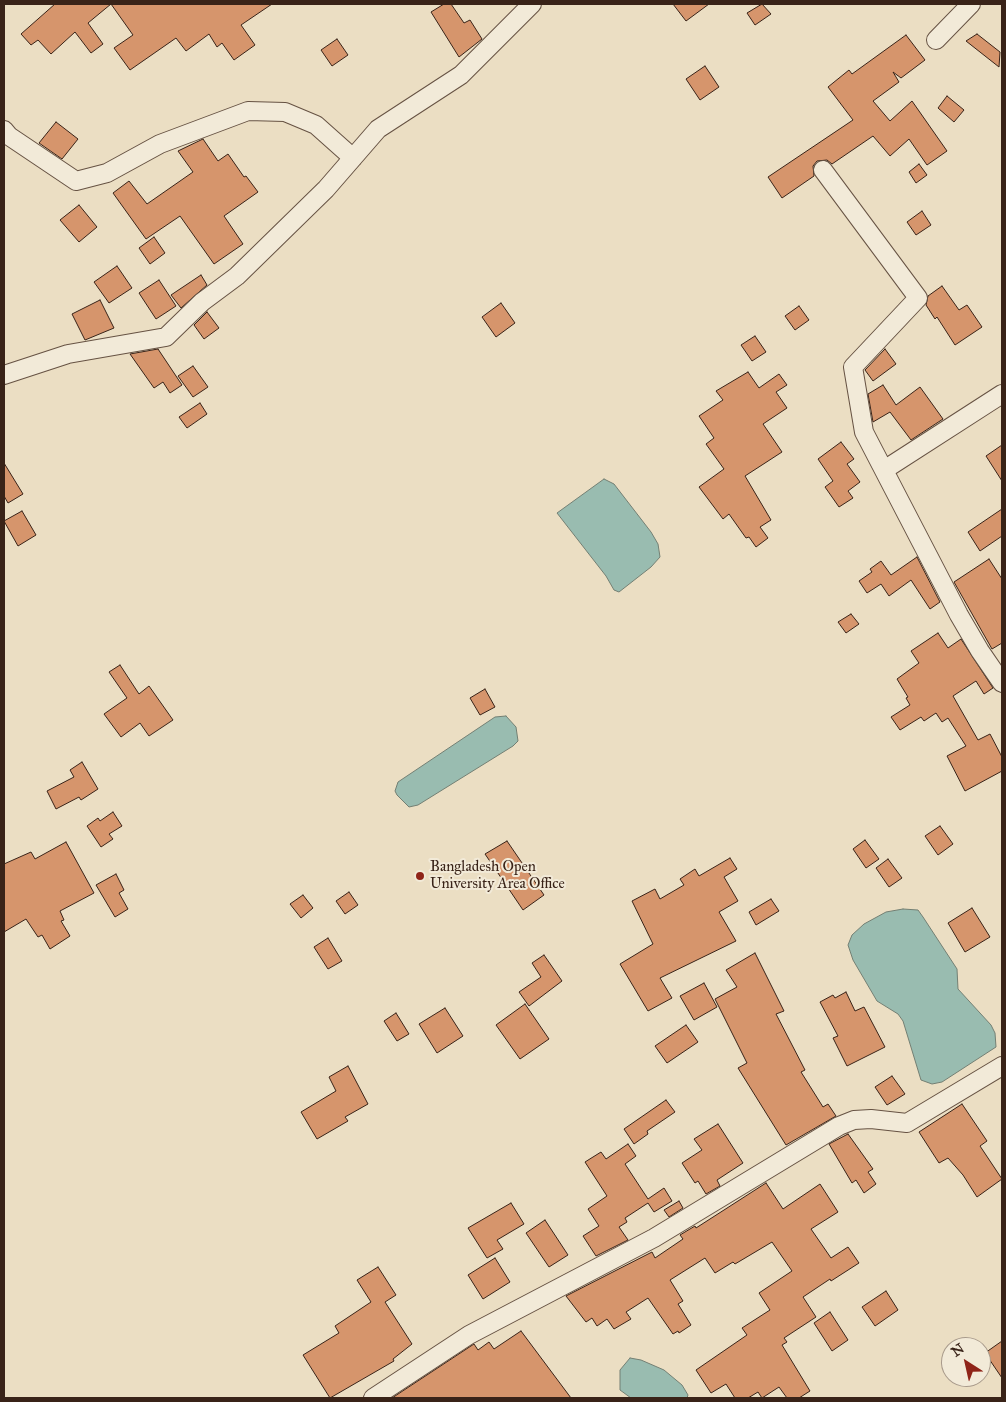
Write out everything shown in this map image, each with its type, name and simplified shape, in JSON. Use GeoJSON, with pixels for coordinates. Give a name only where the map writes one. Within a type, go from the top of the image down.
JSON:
{"type":"FeatureCollection","features":[{"type":"Feature","properties":{"kind":"street"},"geometry":{"type":"LineString","coordinates":[[4,376],[68,354],[166,337],[202,302],[237,276],[326,189],[378,129],[461,75],[532,4]]}},
{"type":"Feature","properties":{"kind":"street"},"geometry":{"type":"LineString","coordinates":[[936,40],[971,4]]}},
{"type":"Feature","properties":{"kind":"street"},"geometry":{"type":"LineString","coordinates":[[4,130],[9,136],[76,181],[107,173],[160,144],[248,111],[285,112],[316,125],[353,158]]}},
{"type":"Feature","properties":{"kind":"street"},"geometry":{"type":"LineString","coordinates":[[823,170],[918,298],[853,367],[864,432],[959,615],[1002,683]]}},
{"type":"Feature","properties":{"kind":"street"},"geometry":{"type":"LineString","coordinates":[[884,470],[1002,394]]}},
{"type":"Feature","properties":{"kind":"street"},"geometry":{"type":"LineString","coordinates":[[373,1398],[469,1335],[654,1238],[839,1126],[854,1120],[871,1119],[906,1123],[1002,1066]]}},
{"type":"Feature","properties":{"kind":"water"},"geometry":{"type":"Polygon","coordinates":[[[604,479],[614,484],[651,532],[658,544],[660,557],[651,567],[619,592],[614,590],[606,576],[557,513],[604,479]]]}},
{"type":"Feature","properties":{"kind":"water"},"geometry":{"type":"Polygon","coordinates":[[[506,716],[516,727],[518,741],[513,746],[418,805],[409,807],[397,795],[395,791],[398,782],[495,717],[506,716]]]}},
{"type":"Feature","properties":{"kind":"water"},"geometry":{"type":"Polygon","coordinates":[[[903,909],[918,910],[957,969],[958,989],[991,1025],[995,1033],[996,1047],[942,1082],[932,1084],[921,1080],[903,1021],[898,1014],[877,1001],[853,960],[848,945],[852,935],[864,924],[886,912],[903,909]]]}},
{"type":"Feature","properties":{"kind":"water"},"geometry":{"type":"Polygon","coordinates":[[[630,1358],[641,1360],[664,1370],[682,1385],[688,1395],[687,1398],[631,1398],[620,1390],[620,1370],[630,1358]]]}},
{"type":"Feature","properties":{"kind":"building"},"geometry":{"type":"Polygon","coordinates":[[[55,4],[111,4],[88,23],[103,44],[91,53],[75,32],[51,54],[38,40],[31,45],[21,34],[55,4]]]}},
{"type":"Feature","properties":{"kind":"building"},"geometry":{"type":"Polygon","coordinates":[[[111,4],[272,4],[241,25],[255,45],[234,60],[222,43],[217,47],[209,34],[186,51],[176,38],[130,70],[114,48],[133,35],[111,4]]]}},
{"type":"Feature","properties":{"kind":"building"},"geometry":{"type":"Polygon","coordinates":[[[444,4],[451,4],[464,23],[470,20],[482,39],[459,57],[431,12],[444,4]]]}},
{"type":"Feature","properties":{"kind":"building"},"geometry":{"type":"Polygon","coordinates":[[[673,4],[709,4],[686,21],[673,4]]]}},
{"type":"Feature","properties":{"kind":"building"},"geometry":{"type":"Polygon","coordinates":[[[762,4],[771,14],[755,25],[747,13],[762,4]]]}},
{"type":"Feature","properties":{"kind":"building"},"geometry":{"type":"Polygon","coordinates":[[[977,34],[1000,52],[999,67],[966,41],[977,34]]]}},
{"type":"Feature","properties":{"kind":"building"},"geometry":{"type":"Polygon","coordinates":[[[906,35],[925,60],[901,78],[893,72],[899,82],[873,101],[890,121],[912,101],[947,151],[927,165],[909,139],[890,156],[873,136],[832,164],[827,160],[817,161],[813,166],[814,176],[782,198],[768,177],[853,120],[828,87],[849,70],[852,74],[906,35]]]}},
{"type":"Feature","properties":{"kind":"building"},"geometry":{"type":"Polygon","coordinates":[[[337,39],[348,55],[332,66],[321,50],[337,39]]]}},
{"type":"Feature","properties":{"kind":"building"},"geometry":{"type":"Polygon","coordinates":[[[705,66],[719,87],[700,100],[686,79],[705,66]]]}},
{"type":"Feature","properties":{"kind":"building"},"geometry":{"type":"Polygon","coordinates":[[[947,96],[964,110],[954,122],[938,108],[947,96]]]}},
{"type":"Feature","properties":{"kind":"building"},"geometry":{"type":"Polygon","coordinates":[[[56,122],[78,139],[62,159],[39,143],[56,122]]]}},
{"type":"Feature","properties":{"kind":"building"},"geometry":{"type":"Polygon","coordinates":[[[203,139],[218,161],[228,154],[244,177],[246,176],[258,192],[224,216],[243,244],[214,264],[180,216],[146,239],[113,193],[129,181],[147,204],[193,172],[178,151],[203,139]]]}},
{"type":"Feature","properties":{"kind":"building"},"geometry":{"type":"Polygon","coordinates":[[[919,164],[927,175],[916,183],[909,172],[919,164]]]}},
{"type":"Feature","properties":{"kind":"building"},"geometry":{"type":"Polygon","coordinates":[[[79,205],[97,227],[79,242],[60,220],[79,205]]]}},
{"type":"Feature","properties":{"kind":"building"},"geometry":{"type":"Polygon","coordinates":[[[922,211],[931,225],[916,235],[907,222],[922,211]]]}},
{"type":"Feature","properties":{"kind":"building"},"geometry":{"type":"Polygon","coordinates":[[[154,237],[165,253],[150,264],[139,248],[154,237]]]}},
{"type":"Feature","properties":{"kind":"building"},"geometry":{"type":"Polygon","coordinates":[[[117,266],[132,288],[109,303],[94,282],[117,266]]]}},
{"type":"Feature","properties":{"kind":"building"},"geometry":{"type":"Polygon","coordinates":[[[201,275],[207,285],[181,308],[171,295],[201,275]]]}},
{"type":"Feature","properties":{"kind":"building"},"geometry":{"type":"Polygon","coordinates":[[[159,280],[176,306],[156,319],[139,293],[159,280]]]}},
{"type":"Feature","properties":{"kind":"building"},"geometry":{"type":"Polygon","coordinates":[[[942,286],[959,310],[967,305],[982,327],[955,345],[937,317],[935,319],[926,305],[928,296],[942,286]]]}},
{"type":"Feature","properties":{"kind":"building"},"geometry":{"type":"Polygon","coordinates":[[[100,300],[114,328],[85,340],[72,314],[100,300]]]}},
{"type":"Feature","properties":{"kind":"building"},"geometry":{"type":"Polygon","coordinates":[[[501,303],[515,323],[496,337],[482,317],[501,303]]]}},
{"type":"Feature","properties":{"kind":"building"},"geometry":{"type":"Polygon","coordinates":[[[799,306],[809,320],[795,330],[785,316],[799,306]]]}},
{"type":"Feature","properties":{"kind":"building"},"geometry":{"type":"Polygon","coordinates":[[[207,312],[219,328],[204,339],[194,325],[207,312]]]}},
{"type":"Feature","properties":{"kind":"building"},"geometry":{"type":"Polygon","coordinates":[[[755,336],[766,352],[752,361],[741,345],[755,336]]]}},
{"type":"Feature","properties":{"kind":"building"},"geometry":{"type":"Polygon","coordinates":[[[158,349],[182,385],[170,393],[163,382],[154,388],[130,354],[158,349]]]}},
{"type":"Feature","properties":{"kind":"building"},"geometry":{"type":"Polygon","coordinates":[[[885,349],[896,364],[873,381],[865,370],[885,349]]]}},
{"type":"Feature","properties":{"kind":"building"},"geometry":{"type":"Polygon","coordinates":[[[193,366],[208,387],[193,397],[178,376],[193,366]]]}},
{"type":"Feature","properties":{"kind":"building"},"geometry":{"type":"Polygon","coordinates":[[[748,372],[759,388],[779,374],[787,385],[776,392],[787,408],[763,424],[782,452],[745,476],[771,520],[760,527],[768,538],[756,547],[749,537],[746,538],[729,514],[723,519],[699,487],[724,469],[706,444],[714,438],[699,416],[723,400],[716,391],[748,372]]]}},
{"type":"Feature","properties":{"kind":"building"},"geometry":{"type":"Polygon","coordinates":[[[883,385],[896,405],[920,387],[943,419],[911,440],[890,412],[873,422],[868,394],[883,385]]]}},
{"type":"Feature","properties":{"kind":"building"},"geometry":{"type":"Polygon","coordinates":[[[200,403],[207,414],[187,428],[179,417],[200,403]]]}},
{"type":"Feature","properties":{"kind":"building"},"geometry":{"type":"Polygon","coordinates":[[[841,442],[854,459],[847,464],[860,482],[848,491],[853,498],[839,507],[825,487],[833,481],[818,459],[841,442]]]}},
{"type":"Feature","properties":{"kind":"building"},"geometry":{"type":"Polygon","coordinates":[[[1002,445],[1002,481],[986,456],[1002,445]]]}},
{"type":"Feature","properties":{"kind":"building"},"geometry":{"type":"Polygon","coordinates":[[[4,463],[23,494],[8,503],[4,496],[4,463]]]}},
{"type":"Feature","properties":{"kind":"building"},"geometry":{"type":"Polygon","coordinates":[[[1002,509],[1002,536],[980,551],[968,532],[1002,509]]]}},
{"type":"Feature","properties":{"kind":"building"},"geometry":{"type":"Polygon","coordinates":[[[22,511],[36,535],[18,546],[4,521],[22,511]]]}},
{"type":"Feature","properties":{"kind":"building"},"geometry":{"type":"Polygon","coordinates":[[[917,557],[940,602],[930,609],[911,580],[889,596],[881,584],[867,593],[859,581],[872,572],[870,569],[881,561],[891,575],[917,557]]]}},
{"type":"Feature","properties":{"kind":"building"},"geometry":{"type":"Polygon","coordinates":[[[989,559],[1002,579],[1002,643],[992,649],[954,582],[989,559]]]}},
{"type":"Feature","properties":{"kind":"building"},"geometry":{"type":"Polygon","coordinates":[[[851,614],[859,624],[846,633],[838,622],[851,614]]]}},
{"type":"Feature","properties":{"kind":"building"},"geometry":{"type":"Polygon","coordinates":[[[938,633],[948,648],[961,639],[993,688],[984,694],[976,681],[953,696],[978,740],[990,734],[1002,757],[1002,771],[965,791],[947,756],[966,746],[948,718],[942,722],[936,713],[924,721],[921,717],[900,730],[891,717],[910,705],[906,698],[908,697],[897,679],[919,663],[911,651],[938,633]]]}},
{"type":"Feature","properties":{"kind":"building"},"geometry":{"type":"Polygon","coordinates":[[[120,665],[139,694],[149,686],[173,720],[149,736],[140,723],[121,737],[104,714],[127,698],[109,672],[120,665]]]}},
{"type":"Feature","properties":{"kind":"building"},"geometry":{"type":"Polygon","coordinates":[[[485,689],[495,707],[480,715],[470,698],[485,689]]]}},
{"type":"Feature","properties":{"kind":"building"},"geometry":{"type":"Polygon","coordinates":[[[82,762],[98,789],[81,800],[79,797],[56,809],[47,791],[74,777],[70,770],[82,762]]]}},
{"type":"Feature","properties":{"kind":"building"},"geometry":{"type":"Polygon","coordinates":[[[113,812],[122,826],[109,834],[113,839],[101,847],[87,826],[98,818],[100,821],[113,812]]]}},
{"type":"Feature","properties":{"kind":"building"},"geometry":{"type":"Polygon","coordinates":[[[940,826],[953,844],[938,855],[925,836],[940,826]]]}},
{"type":"Feature","properties":{"kind":"building"},"geometry":{"type":"Polygon","coordinates":[[[865,840],[879,859],[866,868],[853,849],[865,840]]]}},
{"type":"Feature","properties":{"kind":"building"},"geometry":{"type":"Polygon","coordinates":[[[507,841],[544,895],[523,910],[485,854],[507,841]]]}},
{"type":"Feature","properties":{"kind":"building"},"geometry":{"type":"Polygon","coordinates":[[[66,842],[94,893],[60,911],[64,920],[61,921],[70,936],[50,949],[42,935],[38,937],[26,919],[4,932],[4,864],[31,852],[35,859],[66,842]]]}},
{"type":"Feature","properties":{"kind":"building"},"geometry":{"type":"Polygon","coordinates":[[[730,858],[737,869],[724,877],[738,901],[719,912],[736,941],[660,978],[672,998],[648,1011],[620,964],[653,944],[632,901],[655,889],[660,899],[684,885],[680,879],[695,869],[699,876],[730,858]]]}},
{"type":"Feature","properties":{"kind":"building"},"geometry":{"type":"Polygon","coordinates":[[[888,859],[902,878],[889,887],[876,868],[888,859]]]}},
{"type":"Feature","properties":{"kind":"building"},"geometry":{"type":"Polygon","coordinates":[[[116,874],[124,890],[119,893],[128,909],[115,917],[96,885],[116,874]]]}},
{"type":"Feature","properties":{"kind":"building"},"geometry":{"type":"Polygon","coordinates":[[[349,892],[358,905],[345,914],[336,901],[349,892]]]}},
{"type":"Feature","properties":{"kind":"building"},"geometry":{"type":"Polygon","coordinates":[[[303,895],[313,908],[301,918],[290,904],[303,895]]]}},
{"type":"Feature","properties":{"kind":"building"},"geometry":{"type":"Polygon","coordinates":[[[771,899],[779,911],[756,925],[749,912],[771,899]]]}},
{"type":"Feature","properties":{"kind":"building"},"geometry":{"type":"Polygon","coordinates":[[[972,908],[990,937],[965,952],[948,923],[972,908]]]}},
{"type":"Feature","properties":{"kind":"building"},"geometry":{"type":"Polygon","coordinates":[[[328,938],[342,961],[328,969],[314,947],[328,938]]]}},
{"type":"Feature","properties":{"kind":"building"},"geometry":{"type":"Polygon","coordinates":[[[755,953],[784,1011],[776,1014],[805,1070],[801,1072],[823,1107],[828,1104],[836,1116],[786,1145],[738,1068],[747,1063],[715,999],[737,987],[726,970],[755,953]]]}},
{"type":"Feature","properties":{"kind":"building"},"geometry":{"type":"Polygon","coordinates":[[[544,955],[562,981],[529,1006],[519,992],[541,977],[532,963],[544,955]]]}},
{"type":"Feature","properties":{"kind":"building"},"geometry":{"type":"Polygon","coordinates":[[[704,983],[717,1007],[694,1020],[680,996],[704,983]]]}},
{"type":"Feature","properties":{"kind":"building"},"geometry":{"type":"Polygon","coordinates":[[[846,992],[855,1011],[864,1007],[885,1047],[847,1066],[833,1038],[838,1036],[820,1002],[833,995],[835,998],[846,992]]]}},
{"type":"Feature","properties":{"kind":"building"},"geometry":{"type":"Polygon","coordinates":[[[525,1004],[549,1039],[520,1059],[496,1025],[525,1004]]]}},
{"type":"Feature","properties":{"kind":"building"},"geometry":{"type":"Polygon","coordinates":[[[445,1008],[463,1036],[437,1053],[419,1024],[445,1008]]]}},
{"type":"Feature","properties":{"kind":"building"},"geometry":{"type":"Polygon","coordinates":[[[396,1013],[409,1034],[397,1041],[384,1021],[396,1013]]]}},
{"type":"Feature","properties":{"kind":"building"},"geometry":{"type":"Polygon","coordinates":[[[686,1025],[698,1042],[667,1063],[655,1046],[686,1025]]]}},
{"type":"Feature","properties":{"kind":"building"},"geometry":{"type":"Polygon","coordinates":[[[348,1066],[368,1104],[345,1117],[348,1121],[317,1139],[301,1112],[336,1091],[329,1077],[348,1066]]]}},
{"type":"Feature","properties":{"kind":"building"},"geometry":{"type":"Polygon","coordinates":[[[892,1076],[905,1094],[887,1105],[875,1087],[892,1076]]]}},
{"type":"Feature","properties":{"kind":"building"},"geometry":{"type":"Polygon","coordinates":[[[666,1100],[675,1112],[647,1131],[648,1134],[634,1144],[624,1129],[666,1100]]]}},
{"type":"Feature","properties":{"kind":"building"},"geometry":{"type":"Polygon","coordinates":[[[962,1104],[987,1141],[980,1146],[1002,1179],[977,1197],[963,1175],[948,1158],[939,1163],[919,1132],[962,1104]]]}},
{"type":"Feature","properties":{"kind":"building"},"geometry":{"type":"Polygon","coordinates":[[[718,1124],[743,1163],[717,1180],[720,1186],[706,1194],[698,1181],[695,1183],[682,1163],[702,1150],[694,1139],[718,1124]]]}},
{"type":"Feature","properties":{"kind":"building"},"geometry":{"type":"Polygon","coordinates":[[[848,1134],[873,1169],[868,1172],[876,1184],[864,1193],[856,1180],[852,1183],[829,1144],[848,1134]]]}},
{"type":"Feature","properties":{"kind":"building"},"geometry":{"type":"Polygon","coordinates":[[[628,1144],[636,1156],[625,1164],[648,1199],[664,1188],[672,1201],[654,1212],[648,1203],[625,1218],[627,1222],[619,1227],[628,1240],[596,1256],[583,1236],[599,1226],[588,1209],[607,1196],[585,1162],[601,1152],[606,1159],[628,1144]]]}},
{"type":"Feature","properties":{"kind":"building"},"geometry":{"type":"Polygon","coordinates":[[[766,1183],[783,1209],[820,1184],[838,1212],[811,1229],[831,1258],[848,1247],[859,1263],[803,1297],[816,1317],[784,1338],[787,1342],[782,1345],[810,1391],[799,1398],[787,1398],[779,1387],[762,1398],[758,1392],[748,1398],[735,1398],[726,1384],[711,1393],[696,1370],[747,1335],[742,1328],[770,1310],[759,1293],[792,1271],[772,1242],[735,1264],[733,1262],[715,1273],[705,1258],[670,1280],[683,1301],[678,1304],[691,1325],[679,1333],[678,1331],[673,1334],[648,1298],[626,1312],[631,1319],[614,1329],[607,1319],[597,1326],[592,1318],[586,1322],[566,1296],[652,1252],[655,1258],[683,1239],[680,1235],[695,1226],[696,1228],[766,1183]]]}},
{"type":"Feature","properties":{"kind":"building"},"geometry":{"type":"Polygon","coordinates":[[[679,1201],[683,1208],[669,1217],[664,1210],[679,1201]]]}},
{"type":"Feature","properties":{"kind":"building"},"geometry":{"type":"Polygon","coordinates":[[[511,1203],[524,1224],[497,1240],[503,1249],[487,1258],[468,1228],[511,1203]]]}},
{"type":"Feature","properties":{"kind":"building"},"geometry":{"type":"Polygon","coordinates":[[[545,1220],[568,1255],[549,1267],[526,1233],[545,1220]]]}},
{"type":"Feature","properties":{"kind":"building"},"geometry":{"type":"Polygon","coordinates":[[[495,1258],[510,1282],[483,1299],[468,1275],[495,1258]]]}},
{"type":"Feature","properties":{"kind":"building"},"geometry":{"type":"Polygon","coordinates":[[[378,1267],[396,1295],[385,1302],[412,1344],[393,1359],[394,1361],[330,1398],[303,1355],[339,1333],[335,1326],[371,1302],[357,1280],[378,1267]]]}},
{"type":"Feature","properties":{"kind":"building"},"geometry":{"type":"Polygon","coordinates":[[[886,1291],[898,1310],[875,1326],[862,1307],[886,1291]]]}},
{"type":"Feature","properties":{"kind":"building"},"geometry":{"type":"Polygon","coordinates":[[[830,1312],[848,1340],[832,1351],[814,1323],[830,1312]]]}},
{"type":"Feature","properties":{"kind":"building"},"geometry":{"type":"Polygon","coordinates":[[[521,1331],[571,1398],[392,1398],[474,1344],[478,1350],[489,1342],[494,1349],[521,1331]]]}},
{"type":"Feature","properties":{"kind":"building"},"geometry":{"type":"Polygon","coordinates":[[[1002,1341],[1002,1378],[991,1362],[991,1349],[1002,1341]]]}},
{"type":"Feature","properties":{"kind":"place","name":"Bangladesh Open University Area Office"},"geometry":{"type":"Point","coordinates":[420,876]}}]}
